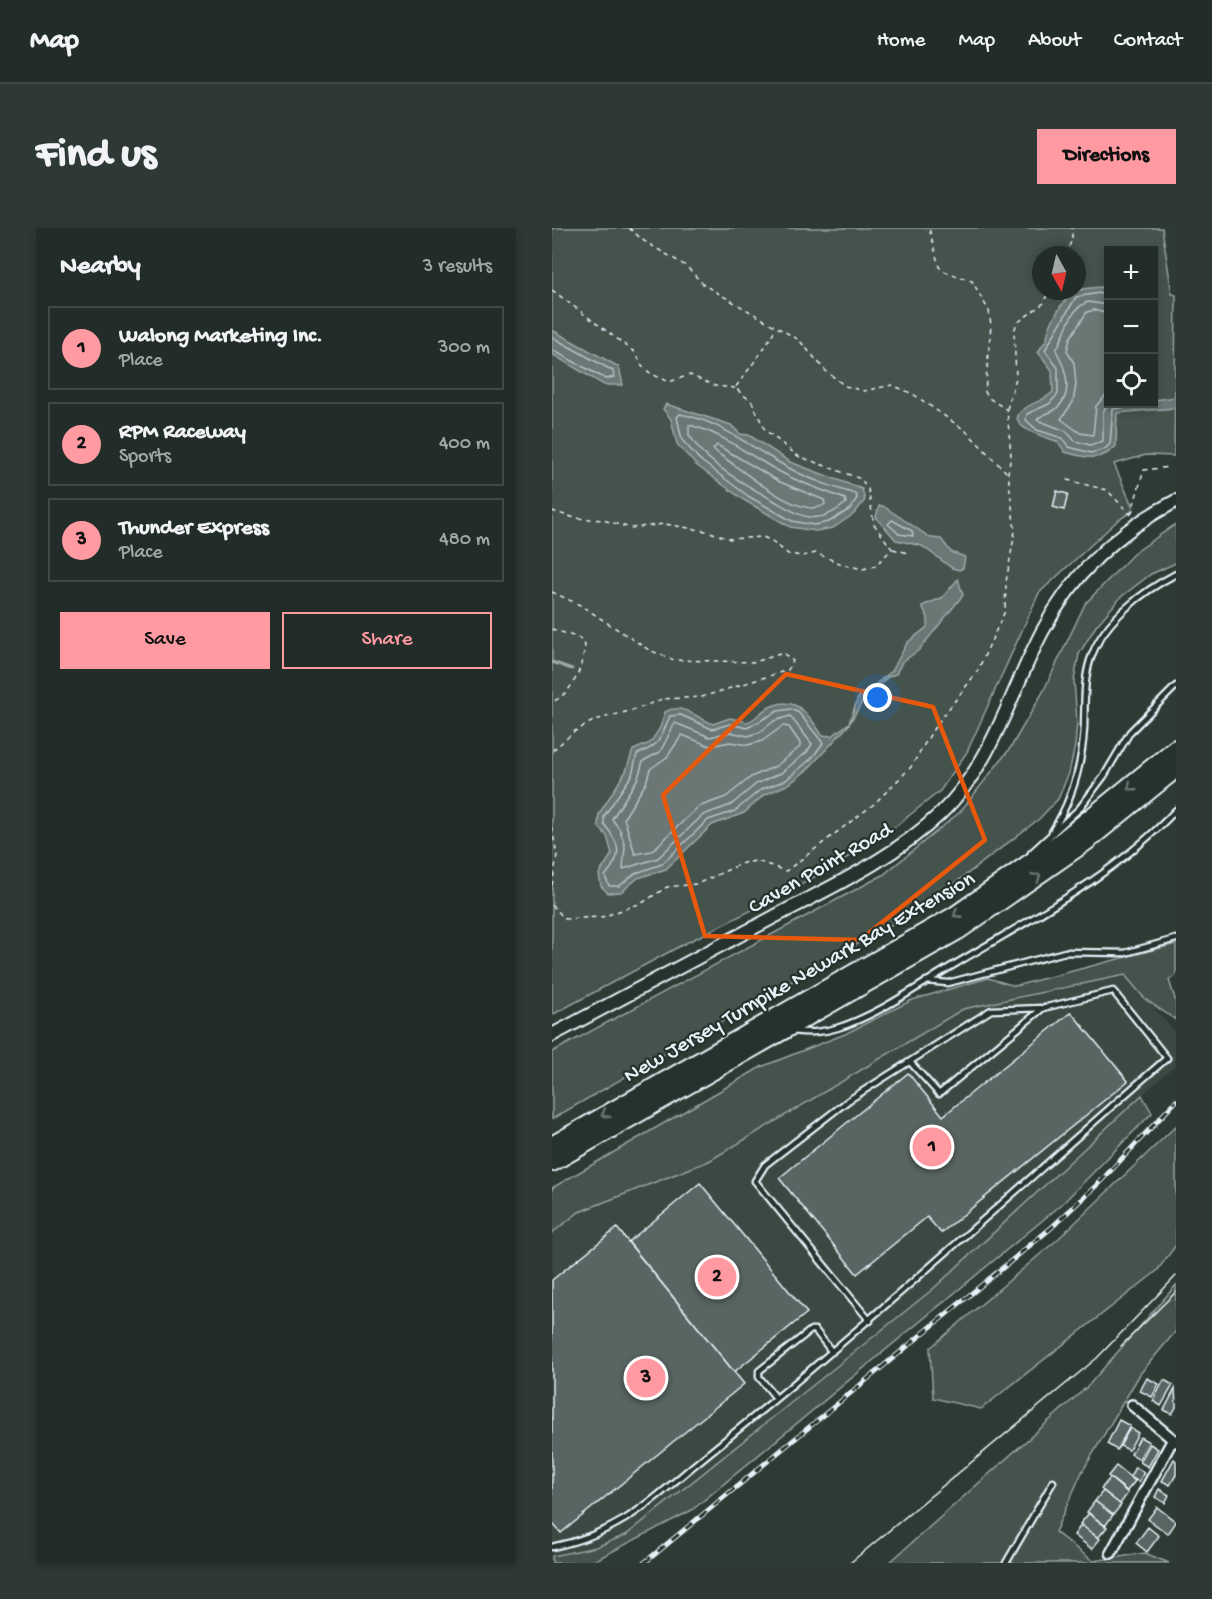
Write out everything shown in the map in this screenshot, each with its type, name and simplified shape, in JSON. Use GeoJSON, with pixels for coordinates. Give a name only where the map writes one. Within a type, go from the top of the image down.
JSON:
{"type":"FeatureCollection","features":[{"type":"Feature","properties":{"kind":"highway","name":"New Jersey Turnpike Newark Bay Extension"},"geometry":{"type":"LineString","coordinates":[[552,1146],[896,951],[992,891],[1083,826],[1176,750]]}},
{"type":"Feature","properties":{"kind":"highway","name":"New Jersey Turnpike Newark Bay Extension"},"geometry":{"type":"LineString","coordinates":[[552,1162],[901,964],[996,905],[1095,834],[1176,768]]}},
{"type":"Feature","properties":{"kind":"street","name":"Caven Point Road"},"geometry":{"type":"LineString","coordinates":[[552,1035],[876,862],[942,812],[984,758],[1042,633],[1060,601],[1081,572],[1108,544],[1137,523],[1176,501]]}},
{"type":"Feature","properties":{"kind":"street"},"geometry":{"type":"LineString","coordinates":[[1111,1553],[1175,1440],[1132,1405]]}},
{"type":"Feature","properties":{"kind":"lane"},"geometry":{"type":"LineString","coordinates":[[1052,832],[1068,803],[1078,773],[1090,658],[1098,639],[1111,622],[1157,584],[1176,574]]}},
{"type":"Feature","properties":{"kind":"lane"},"geometry":{"type":"LineString","coordinates":[[992,891],[1079,809],[1104,776],[1130,732],[1176,686]]}},
{"type":"Feature","properties":{"kind":"lane"},"geometry":{"type":"LineString","coordinates":[[784,1029],[816,1034],[867,1015],[1061,902],[1102,875],[1158,830],[1176,810]]}},
{"type":"Feature","properties":{"kind":"lane"},"geometry":{"type":"LineString","coordinates":[[926,981],[948,983],[1065,952],[1125,953],[1176,939]]}},
{"type":"Feature","properties":{"kind":"lane"},"geometry":{"type":"LineString","coordinates":[[552,1547],[586,1539],[638,1513],[870,1321],[956,1246],[987,1214],[1167,1058],[1113,991],[1043,1008],[991,1010],[849,1100],[765,1165],[755,1181],[870,1321]]}},
{"type":"Feature","properties":{"kind":"lane"},"geometry":{"type":"LineString","coordinates":[[910,1062],[939,1094],[1043,1008]]}},
{"type":"Feature","properties":{"kind":"lane"},"geometry":{"type":"LineString","coordinates":[[776,1398],[759,1377],[759,1371],[811,1330],[815,1330],[832,1352]]}},
{"type":"Feature","properties":{"kind":"lane"},"geometry":{"type":"LineString","coordinates":[[1006,1563],[1053,1482]]}},
{"type":"Feature","properties":{"kind":"path"},"geometry":{"type":"LineString","coordinates":[[629,228],[644,241],[686,266],[704,285],[806,345],[826,371],[851,390],[864,391],[892,385],[914,394],[966,431],[1008,473]]}},
{"type":"Feature","properties":{"kind":"path"},"geometry":{"type":"LineString","coordinates":[[929,228],[939,267],[972,281],[984,300],[991,325],[985,392],[989,398],[1007,410]]}},
{"type":"Feature","properties":{"kind":"path"},"geometry":{"type":"LineString","coordinates":[[1069,246],[1072,228]]}},
{"type":"Feature","properties":{"kind":"path"},"geometry":{"type":"LineString","coordinates":[[552,290],[637,354],[639,366],[644,370],[669,382],[690,375],[715,386],[735,388],[752,402],[765,430],[798,456],[861,479],[868,489],[874,525],[892,549],[908,552]]}},
{"type":"Feature","properties":{"kind":"path"},"geometry":{"type":"LineString","coordinates":[[552,905],[565,919],[602,917],[642,903],[667,887],[697,884],[743,863],[757,861],[786,871],[874,804],[911,767],[934,728],[977,672],[1005,611],[1006,582],[1015,531],[1008,473],[1011,455],[1007,410],[1016,378],[1014,331],[1017,323],[1045,300]]}},
{"type":"Feature","properties":{"kind":"path"},"geometry":{"type":"LineString","coordinates":[[735,388],[776,328]]}},
{"type":"Feature","properties":{"kind":"path"},"geometry":{"type":"LineString","coordinates":[[1067,480],[1107,490],[1131,515],[1144,470],[1169,467]]}},
{"type":"Feature","properties":{"kind":"path"},"geometry":{"type":"LineString","coordinates":[[552,511],[575,518],[603,520],[631,528],[665,524],[706,531],[730,539],[763,537],[788,554],[802,556],[816,553],[863,570],[875,566],[892,549]]}},
{"type":"Feature","properties":{"kind":"path"},"geometry":{"type":"LineString","coordinates":[[552,592],[580,605],[649,650],[674,660],[761,662],[783,653],[793,661],[788,670],[713,694],[662,699],[637,709],[595,720],[575,731],[552,751]]}},
{"type":"Feature","properties":{"kind":"path"},"geometry":{"type":"LineString","coordinates":[[552,629],[579,639],[585,645],[574,682],[566,694],[552,702]]}},
{"type":"Feature","properties":{"kind":"path"},"geometry":{"type":"LineString","coordinates":[[552,828],[557,855],[552,886]]}},
{"type":"Feature","properties":{"kind":"highlighted area"},"geometry":{"type":"Polygon","coordinates":[[[786,674],[933,707],[985,840],[860,940],[705,936],[663,795],[786,674]]]}},
{"type":"Feature","properties":{"kind":"shaded area"},"geometry":{"type":"Polygon","coordinates":[[[552,228],[1162,228],[1172,294],[1176,295],[1174,456],[1146,455],[1114,464],[1134,510],[1117,521],[1039,593],[967,752],[940,791],[882,837],[794,889],[682,945],[552,1015],[552,228]]]}},
{"type":"Feature","properties":{"kind":"shaded area"},"geometry":{"type":"Polygon","coordinates":[[[1176,524],[1176,563],[1151,574],[1121,597],[1096,626],[1079,654],[1074,680],[1077,722],[1075,746],[1069,773],[1058,799],[1039,819],[929,903],[552,1119],[552,1052],[883,875],[960,812],[1011,747],[1043,692],[1085,604],[1133,554],[1176,524]]]}},
{"type":"Feature","properties":{"kind":"shaded area"},"geometry":{"type":"Polygon","coordinates":[[[1176,944],[1176,975],[1169,980],[1176,1002],[1176,1020],[1145,999],[1125,975],[963,1009],[709,1161],[579,1212],[552,1233],[552,1188],[761,1067],[845,1034],[912,1000],[988,978],[1015,986],[1176,944]]]}},
{"type":"Feature","properties":{"kind":"shaded area"},"geometry":{"type":"Polygon","coordinates":[[[1125,975],[1176,1033],[1176,1064],[933,1289],[626,1535],[596,1547],[552,1556],[552,1233],[579,1212],[709,1161],[963,1009],[1125,975]]]}},
{"type":"Feature","properties":{"kind":"shaded area"},"geometry":{"type":"Polygon","coordinates":[[[1142,1095],[1152,1113],[1061,1205],[692,1510],[590,1563],[552,1563],[552,1556],[596,1547],[626,1535],[933,1289],[1142,1095]]]}},
{"type":"Feature","properties":{"kind":"shaded area"},"geometry":{"type":"Polygon","coordinates":[[[1176,1126],[1176,1245],[1157,1271],[981,1409],[933,1398],[930,1348],[1058,1239],[1176,1126]]]}},
{"type":"Feature","properties":{"kind":"shaded area"},"geometry":{"type":"Polygon","coordinates":[[[1176,1285],[1176,1331],[1140,1374],[1082,1472],[1055,1532],[1093,1561],[1145,1553],[1169,1563],[889,1563],[1088,1386],[1176,1285]]]}},
{"type":"Feature","properties":{"kind":"water"},"geometry":{"type":"Polygon","coordinates":[[[1102,287],[1104,289],[1104,408],[1158,408],[1158,399],[1176,397],[1176,408],[1117,413],[1116,446],[1098,457],[1065,452],[1056,441],[1028,430],[1018,421],[1018,415],[1024,409],[1053,392],[1052,370],[1038,352],[1047,339],[1060,307],[1066,300],[1086,300],[1087,288],[1102,287]]]}},
{"type":"Feature","properties":{"kind":"water"},"geometry":{"type":"Polygon","coordinates":[[[552,330],[619,367],[623,385],[604,385],[552,354],[552,330]]]}},
{"type":"Feature","properties":{"kind":"water"},"geometry":{"type":"Polygon","coordinates":[[[666,404],[731,425],[740,434],[749,435],[790,462],[862,489],[865,500],[854,514],[833,528],[816,531],[790,527],[744,500],[696,465],[677,444],[671,419],[663,409],[666,404]]]}},
{"type":"Feature","properties":{"kind":"water"},"geometry":{"type":"Polygon","coordinates":[[[879,506],[883,506],[931,538],[941,539],[951,552],[965,557],[963,568],[959,570],[952,568],[922,546],[896,540],[876,517],[879,506]]]}},
{"type":"Feature","properties":{"kind":"water"},"geometry":{"type":"Polygon","coordinates":[[[958,579],[963,595],[919,650],[902,662],[896,674],[888,677],[864,699],[848,726],[807,770],[789,784],[764,795],[744,813],[712,825],[666,869],[638,878],[621,892],[608,893],[601,886],[599,874],[612,854],[607,836],[598,826],[599,814],[626,771],[633,750],[650,743],[660,728],[665,712],[671,709],[683,710],[713,724],[730,718],[747,722],[776,705],[792,704],[806,713],[822,735],[832,736],[849,723],[858,698],[892,671],[907,643],[927,627],[928,618],[922,606],[942,598],[958,579]]]}},
{"type":"Feature","properties":{"kind":"building"},"geometry":{"type":"Polygon","coordinates":[[[1057,491],[1068,494],[1064,510],[1053,507],[1057,491]]]}},
{"type":"Feature","properties":{"kind":"building"},"geometry":{"type":"Polygon","coordinates":[[[1071,1012],[1128,1081],[941,1233],[927,1217],[857,1274],[779,1178],[908,1073],[943,1116],[1071,1012]]]}},
{"type":"Feature","properties":{"kind":"building"},"geometry":{"type":"Polygon","coordinates":[[[700,1183],[807,1313],[734,1372],[628,1242],[700,1183]]]}},
{"type":"Feature","properties":{"kind":"building"},"geometry":{"type":"Polygon","coordinates":[[[617,1228],[744,1384],[561,1533],[552,1523],[552,1280],[617,1228]]]}},
{"type":"Feature","properties":{"kind":"building"},"geometry":{"type":"Polygon","coordinates":[[[1147,1378],[1159,1384],[1152,1397],[1140,1391],[1147,1378]]]}},
{"type":"Feature","properties":{"kind":"building"},"geometry":{"type":"Polygon","coordinates":[[[1164,1380],[1173,1385],[1161,1406],[1153,1401],[1164,1380]]]}},
{"type":"Feature","properties":{"kind":"building"},"geometry":{"type":"Polygon","coordinates":[[[1175,1389],[1176,1407],[1172,1414],[1164,1410],[1175,1389]]]}},
{"type":"Feature","properties":{"kind":"building"},"geometry":{"type":"Polygon","coordinates":[[[1119,1420],[1130,1426],[1117,1450],[1107,1444],[1119,1420]]]}},
{"type":"Feature","properties":{"kind":"building"},"geometry":{"type":"Polygon","coordinates":[[[1130,1428],[1138,1433],[1129,1450],[1120,1446],[1130,1428]]]}},
{"type":"Feature","properties":{"kind":"building"},"geometry":{"type":"Polygon","coordinates":[[[1140,1437],[1149,1442],[1139,1459],[1131,1454],[1140,1437]]]}},
{"type":"Feature","properties":{"kind":"building"},"geometry":{"type":"Polygon","coordinates":[[[1150,1444],[1158,1449],[1148,1467],[1140,1462],[1150,1444]]]}},
{"type":"Feature","properties":{"kind":"building"},"geometry":{"type":"Polygon","coordinates":[[[1174,1459],[1176,1475],[1170,1485],[1162,1481],[1174,1459]]]}},
{"type":"Feature","properties":{"kind":"building"},"geometry":{"type":"Polygon","coordinates":[[[1116,1466],[1135,1481],[1127,1491],[1108,1476],[1116,1466]]]}},
{"type":"Feature","properties":{"kind":"building"},"geometry":{"type":"Polygon","coordinates":[[[1135,1467],[1144,1472],[1139,1482],[1130,1477],[1135,1467]]]}},
{"type":"Feature","properties":{"kind":"building"},"geometry":{"type":"Polygon","coordinates":[[[1110,1478],[1128,1493],[1120,1504],[1101,1489],[1110,1478]]]}},
{"type":"Feature","properties":{"kind":"building"},"geometry":{"type":"Polygon","coordinates":[[[1159,1489],[1169,1495],[1165,1503],[1155,1497],[1159,1489]]]}},
{"type":"Feature","properties":{"kind":"building"},"geometry":{"type":"Polygon","coordinates":[[[1103,1491],[1121,1505],[1113,1515],[1095,1501],[1103,1491]]]}},
{"type":"Feature","properties":{"kind":"building"},"geometry":{"type":"Polygon","coordinates":[[[1095,1501],[1113,1515],[1105,1526],[1087,1512],[1095,1501]]]}},
{"type":"Feature","properties":{"kind":"building"},"geometry":{"type":"Polygon","coordinates":[[[1157,1507],[1176,1522],[1168,1534],[1148,1519],[1157,1507]]]}},
{"type":"Feature","properties":{"kind":"building"},"geometry":{"type":"Polygon","coordinates":[[[1089,1513],[1107,1527],[1098,1538],[1080,1524],[1089,1513]]]}},
{"type":"Feature","properties":{"kind":"building"},"geometry":{"type":"Polygon","coordinates":[[[1081,1525],[1100,1539],[1092,1549],[1074,1535],[1081,1525]]]}},
{"type":"Feature","properties":{"kind":"building"},"geometry":{"type":"Polygon","coordinates":[[[1148,1527],[1159,1536],[1147,1552],[1136,1543],[1148,1527]]]}},
{"type":"Feature","properties":{"kind":"waterway"},"geometry":{"type":"LineString","coordinates":[[552,662],[572,669]]}},
{"type":"Feature","properties":{"kind":"tram line"},"geometry":{"type":"LineString","coordinates":[[850,1563],[1097,1358],[1176,1276]]}},
{"type":"Feature","properties":{"kind":"tram line"},"geometry":{"type":"LineString","coordinates":[[1121,1346],[1176,1292]]}},
{"type":"Feature","properties":{"kind":"railway"},"geometry":{"type":"LineString","coordinates":[[644,1563],[1051,1228],[1100,1182],[1176,1101]]}},
{"type":"Feature","properties":{"kind":"place","name":"Walong Marketing Inc."},"geometry":{"type":"Point","coordinates":[932,1147]}},
{"type":"Feature","properties":{"kind":"place","name":"RPM Raceway"},"geometry":{"type":"Point","coordinates":[717,1277]}},
{"type":"Feature","properties":{"kind":"place","name":"Thunder Express"},"geometry":{"type":"Point","coordinates":[646,1378]}}]}
